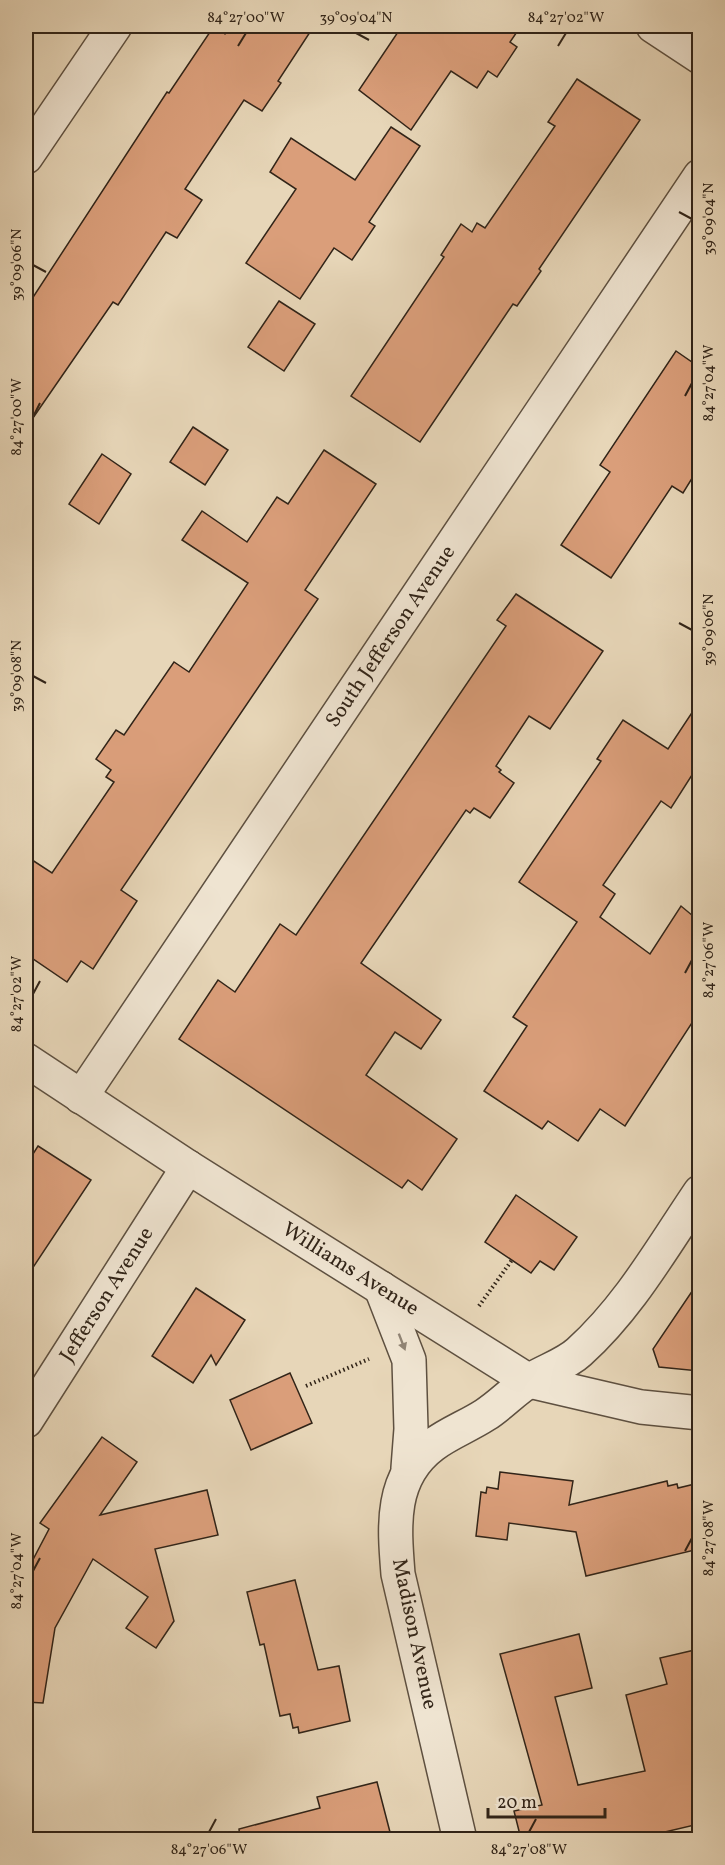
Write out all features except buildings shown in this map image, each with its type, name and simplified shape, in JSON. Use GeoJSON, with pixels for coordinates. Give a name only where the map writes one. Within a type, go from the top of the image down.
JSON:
{"type":"FeatureCollection","features":[{"type":"Feature","properties":{"kind":"street"},"geometry":{"type":"LineString","coordinates":[[26,157],[115,26]]}},
{"type":"Feature","properties":{"kind":"street"},"geometry":{"type":"LineString","coordinates":[[652,26],[699,57]]}},
{"type":"Feature","properties":{"kind":"street","name":"South Jefferson Avenue"},"geometry":{"type":"LineString","coordinates":[[81,1097],[699,176]]}},
{"type":"Feature","properties":{"kind":"street","name":"Williams Avenue"},"geometry":{"type":"LineString","coordinates":[[26,1060],[188,1167],[529,1381],[641,1407],[699,1413]]}},
{"type":"Feature","properties":{"kind":"street","name":"Jefferson Avenue"},"geometry":{"type":"LineString","coordinates":[[26,1421],[188,1167]]}},
{"type":"Feature","properties":{"kind":"street"},"geometry":{"type":"LineString","coordinates":[[408,1468],[433,1445],[486,1415],[529,1381],[576,1355],[629,1299],[699,1192]]}},
{"type":"Feature","properties":{"kind":"street","name":"Madison Avenue"},"geometry":{"type":"LineString","coordinates":[[381,1288],[409,1360],[411,1429],[408,1468],[401,1488],[394,1531],[398,1574],[460,1839]]}},
{"type":"Feature","properties":{"kind":"path"},"geometry":{"type":"LineString","coordinates":[[478,1307],[512,1260]]}},
{"type":"Feature","properties":{"kind":"path"},"geometry":{"type":"LineString","coordinates":[[306,1386],[377,1355]]}}]}
